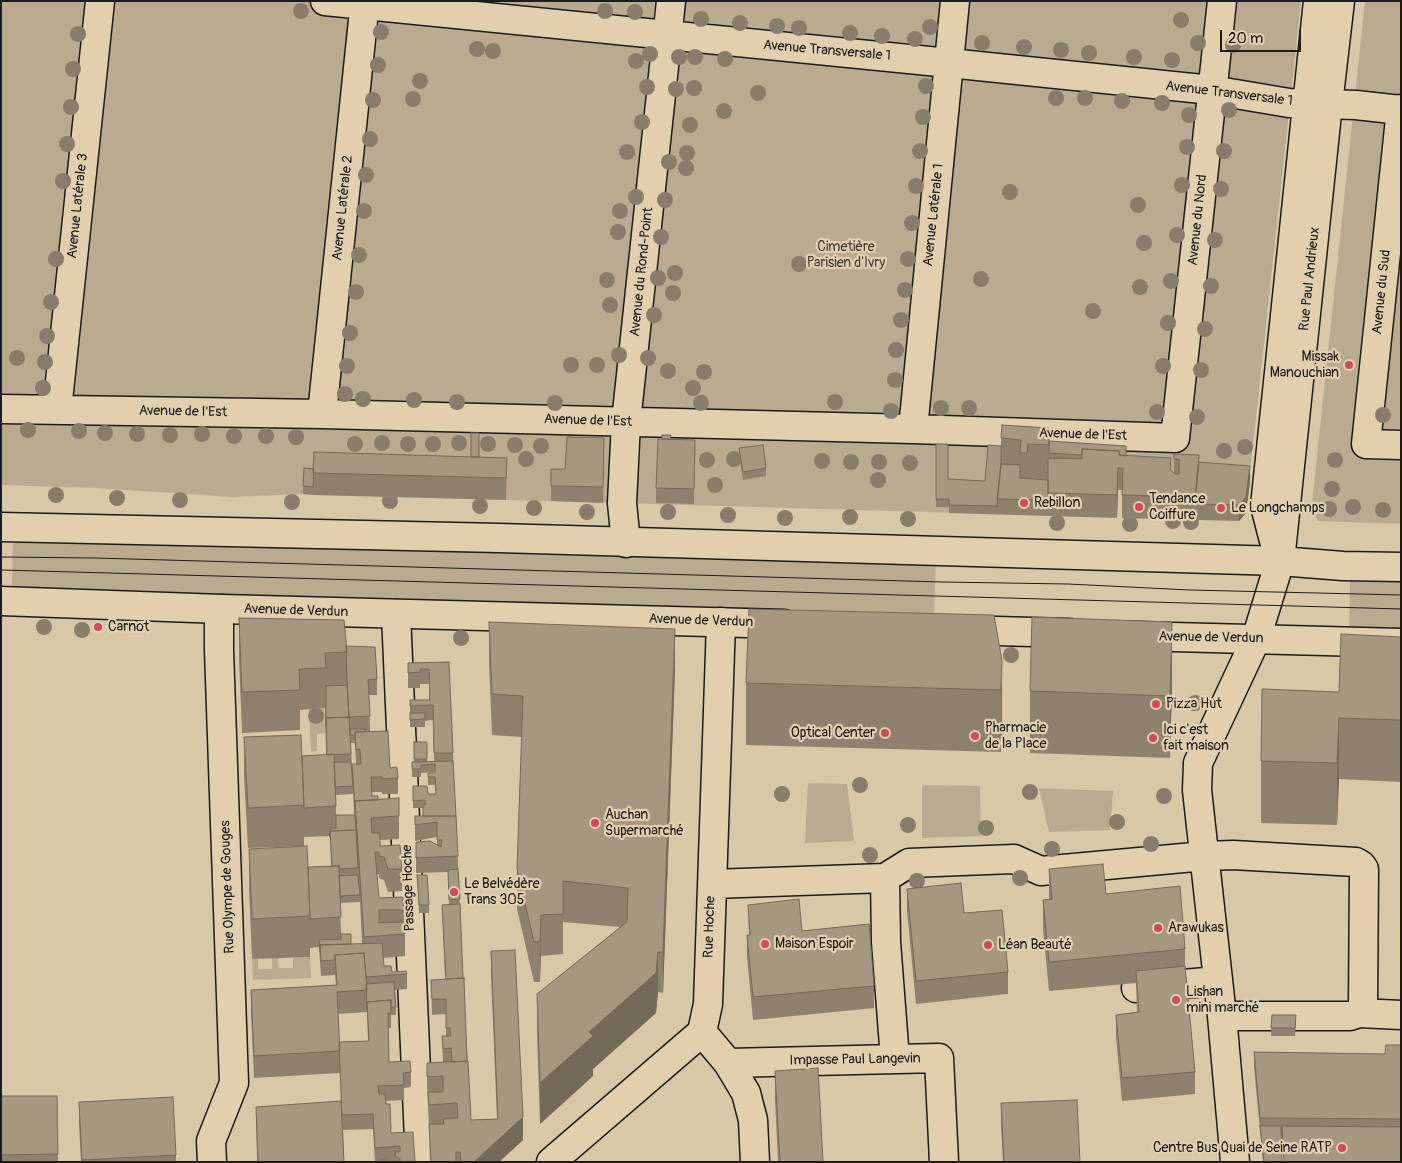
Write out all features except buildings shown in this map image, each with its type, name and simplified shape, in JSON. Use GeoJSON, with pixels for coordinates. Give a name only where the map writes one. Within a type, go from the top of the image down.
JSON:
{"type":"FeatureCollection","features":[{"type":"Feature","properties":{"kind":"main road","name":"Avenue Latérale 3"},"geometry":{"type":"LineString","coordinates":[[56,410],[100,1]]}},
{"type":"Feature","properties":{"kind":"main road","name":"Avenue Transversale 1"},"geometry":{"type":"LineString","coordinates":[[325,1],[365,3],[668,36],[1212,90],[1290,103],[1401,110]]}},
{"type":"Feature","properties":{"kind":"main road","name":"Avenue du Rond-Point"},"geometry":{"type":"LineString","coordinates":[[626,543],[622,503],[626,422],[671,1]]}},
{"type":"Feature","properties":{"kind":"main road","name":"Avenue Latérale 1"},"geometry":{"type":"LineString","coordinates":[[913,429],[954,1]]}},
{"type":"Feature","properties":{"kind":"main road","name":"Avenue du Nord"},"geometry":{"type":"LineString","coordinates":[[1175,438],[1222,1]]}},
{"type":"Feature","properties":{"kind":"main road","name":"Rue Paul Andrieux"},"geometry":{"type":"LineString","coordinates":[[1235,1162],[1222,1016],[1197,790],[1198,763],[1256,639],[1280,561],[1317,104],[1318,1]]}},
{"type":"Feature","properties":{"kind":"main road","name":"Rue Paul Andrieux"},"geometry":{"type":"LineString","coordinates":[[1317,104],[1340,1]]}},
{"type":"Feature","properties":{"kind":"main road","name":"Avenue Latérale 2"},"geometry":{"type":"LineString","coordinates":[[322,414],[365,3]]}},
{"type":"Feature","properties":{"kind":"main road","name":"Avenue du Sud"},"geometry":{"type":"LineString","coordinates":[[1401,110],[1366,444],[1401,445]]}},
{"type":"Feature","properties":{"kind":"main road","name":"Avenue de l'Est"},"geometry":{"type":"LineString","coordinates":[[1,409],[322,414],[913,429],[1175,438]]}},
{"type":"Feature","properties":{"kind":"main road"},"geometry":{"type":"LineString","coordinates":[[1,527],[499,538],[1280,561],[1343,566],[1401,567]]}},
{"type":"Feature","properties":{"kind":"main road","name":"Avenue de Verdun"},"geometry":{"type":"LineString","coordinates":[[1,601],[807,625]]}},
{"type":"Feature","properties":{"kind":"main road","name":"Rue Olympe de Gouges"},"geometry":{"type":"LineString","coordinates":[[212,1162],[211,1141],[234,1083],[219,650],[219,621],[222,609]]}},
{"type":"Feature","properties":{"kind":"main road","name":"Passage Hoche"},"geometry":{"type":"LineString","coordinates":[[396,614],[420,1162]]}},
{"type":"Feature","properties":{"kind":"main road","name":"Rue Hoche"},"geometry":{"type":"LineString","coordinates":[[702,1032],[708,1004],[721,622]]}},
{"type":"Feature","properties":{"kind":"main road","name":"Avenue de Verdun"},"geometry":{"type":"LineString","coordinates":[[940,629],[1401,643]]}},
{"type":"Feature","properties":{"kind":"main road"},"geometry":{"type":"LineString","coordinates":[[712,884],[885,878],[909,864],[1014,859],[1041,871],[1205,856],[1246,855],[1356,862],[1361,864],[1364,869],[1364,1007],[1359,1013]]}},
{"type":"Feature","properties":{"kind":"main road"},"geometry":{"type":"LineString","coordinates":[[885,878],[886,942],[895,1059]]}},
{"type":"Feature","properties":{"kind":"main road"},"geometry":{"type":"LineString","coordinates":[[1136,988],[1218,981]]}},
{"type":"Feature","properties":{"kind":"main road"},"geometry":{"type":"LineString","coordinates":[[1222,1016],[1350,1016],[1359,1013],[1401,1015]]}},
{"type":"Feature","properties":{"kind":"main road"},"geometry":{"type":"LineString","coordinates":[[551,1162],[702,1032],[728,1063],[746,1093],[753,1120],[755,1162]]}},
{"type":"Feature","properties":{"kind":"main road","name":"Impasse Paul Langevin"},"geometry":{"type":"LineString","coordinates":[[728,1063],[939,1058],[944,1162]]}},
{"type":"Feature","properties":{"kind":"green space","name":"Cimetière Parisien d'Ivry"},"geometry":{"type":"Polygon","coordinates":[[[1,1],[1301,1],[1249,481],[1049,468],[997,514],[303,494],[232,497],[96,488],[1,485],[1,1]]]}},
{"type":"Feature","properties":{"kind":"green space"},"geometry":{"type":"Polygon","coordinates":[[[1365,1],[1401,1],[1401,524],[1319,521],[1311,513],[1365,1]]]}},
{"type":"Feature","properties":{"kind":"green space"},"geometry":{"type":"Polygon","coordinates":[[[13,535],[936,560],[934,617],[12,590],[13,535]]]}},
{"type":"Feature","properties":{"kind":"green space"},"geometry":{"type":"Polygon","coordinates":[[[1350,580],[1401,581],[1401,631],[1349,629],[1350,580]]]}},
{"type":"Feature","properties":{"kind":"green space"},"geometry":{"type":"Polygon","coordinates":[[[324,708],[326,733],[317,734],[317,751],[311,752],[309,709],[324,708]]]}},
{"type":"Feature","properties":{"kind":"green space"},"geometry":{"type":"Polygon","coordinates":[[[808,783],[847,784],[854,841],[805,843],[808,783]]]}},
{"type":"Feature","properties":{"kind":"green space"},"geometry":{"type":"Polygon","coordinates":[[[922,785],[980,786],[981,836],[922,838],[922,785]]]}},
{"type":"Feature","properties":{"kind":"green space"},"geometry":{"type":"Polygon","coordinates":[[[1039,788],[1113,791],[1110,830],[1049,832],[1039,788]]]}},
{"type":"Feature","properties":{"kind":"green space"},"geometry":{"type":"Polygon","coordinates":[[[310,957],[311,978],[253,980],[252,959],[258,959],[258,969],[272,969],[272,958],[278,958],[279,968],[293,968],[293,958],[310,957]]]}},
{"type":"Feature","properties":{"kind":"tram line"},"geometry":{"type":"LineString","coordinates":[[1,557],[1068,584],[1190,590],[1401,595]]}},
{"type":"Feature","properties":{"kind":"tram line"},"geometry":{"type":"LineString","coordinates":[[1,570],[1401,609]]}},
{"type":"Feature","properties":{"kind":"place","name":"Missak Manouchian"},"geometry":{"type":"Point","coordinates":[1349,365]}},
{"type":"Feature","properties":{"kind":"place","name":"Rebillon"},"geometry":{"type":"Point","coordinates":[1024,503]}},
{"type":"Feature","properties":{"kind":"place","name":"Tendance Coiffure"},"geometry":{"type":"Point","coordinates":[1139,507]}},
{"type":"Feature","properties":{"kind":"place","name":"Le Longchamps"},"geometry":{"type":"Point","coordinates":[1221,508]}},
{"type":"Feature","properties":{"kind":"place","name":"Carnot"},"geometry":{"type":"Point","coordinates":[98,627]}},
{"type":"Feature","properties":{"kind":"place","name":"Pizza Hut"},"geometry":{"type":"Point","coordinates":[1156,704]}},
{"type":"Feature","properties":{"kind":"place","name":"Optical Center"},"geometry":{"type":"Point","coordinates":[885,733]}},
{"type":"Feature","properties":{"kind":"place","name":"Pharmacie de la Place"},"geometry":{"type":"Point","coordinates":[975,736]}},
{"type":"Feature","properties":{"kind":"place","name":"Ici c'est fait maison"},"geometry":{"type":"Point","coordinates":[1153,738]}},
{"type":"Feature","properties":{"kind":"place","name":"Auchan Supermarché"},"geometry":{"type":"Point","coordinates":[595,823]}},
{"type":"Feature","properties":{"kind":"place","name":"Le Belvédère Trans 305"},"geometry":{"type":"Point","coordinates":[454,892]}},
{"type":"Feature","properties":{"kind":"place","name":"Arawukas"},"geometry":{"type":"Point","coordinates":[1158,928]}},
{"type":"Feature","properties":{"kind":"place","name":"Maison Espoir"},"geometry":{"type":"Point","coordinates":[765,944]}},
{"type":"Feature","properties":{"kind":"place","name":"Léan Beauté"},"geometry":{"type":"Point","coordinates":[988,945]}},
{"type":"Feature","properties":{"kind":"place","name":"Lishan mini marché"},"geometry":{"type":"Point","coordinates":[1176,1000]}},
{"type":"Feature","properties":{"kind":"place","name":"Centre Bus Quai de Seine RATP"},"geometry":{"type":"Point","coordinates":[1342,1148]}}]}
